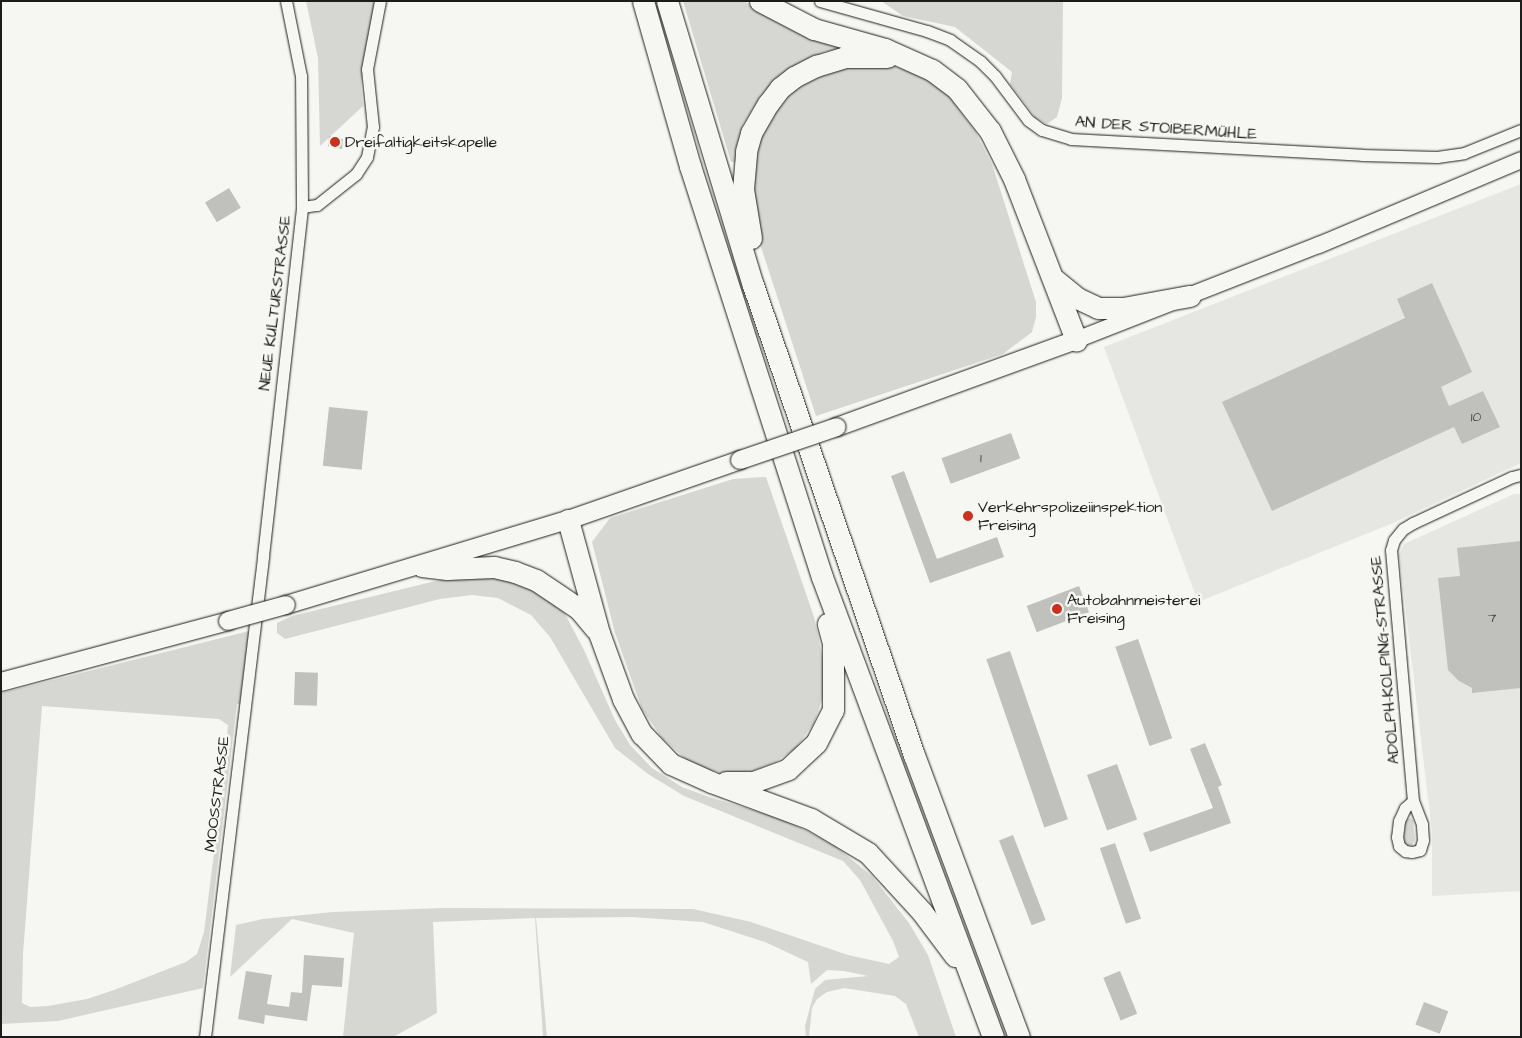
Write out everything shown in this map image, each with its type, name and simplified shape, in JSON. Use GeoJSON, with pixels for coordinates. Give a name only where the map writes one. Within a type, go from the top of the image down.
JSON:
{"type":"FeatureCollection","features":[{"type":"Feature","properties":{"kind":"highway"},"geometry":{"type":"LineString","coordinates":[[643,1],[690,166],[822,577],[993,1037]]}},
{"type":"Feature","properties":{"kind":"highway"},"geometry":{"type":"LineString","coordinates":[[667,1],[753,285],[914,755],[1019,1037]]}},
{"type":"Feature","properties":{"kind":"highway"},"geometry":{"type":"LineString","coordinates":[[760,1],[814,29],[885,49],[932,70],[956,89],[990,131],[1014,179],[1055,280],[1076,340]]}},
{"type":"Feature","properties":{"kind":"highway"},"geometry":{"type":"LineString","coordinates":[[753,285],[755,256],[746,213],[744,170],[746,151],[751,133],[768,104],[780,88],[794,77],[816,66],[845,57],[902,58]]}},
{"type":"Feature","properties":{"kind":"highway"},"geometry":{"type":"LineString","coordinates":[[1055,280],[1077,298],[1098,308],[1123,308],[1190,296]]}},
{"type":"Feature","properties":{"kind":"highway"},"geometry":{"type":"LineString","coordinates":[[568,520],[599,632],[623,699],[642,734],[671,764],[711,782],[811,819],[868,854],[922,912],[968,973]]}},
{"type":"Feature","properties":{"kind":"highway"},"geometry":{"type":"LineString","coordinates":[[422,566],[447,569],[494,566],[515,572],[536,580],[579,609],[599,632]]}},
{"type":"Feature","properties":{"kind":"highway"},"geometry":{"type":"LineString","coordinates":[[711,782],[753,782],[788,769],[816,743],[833,710],[833,643],[821,602],[822,577]]}},
{"type":"Feature","properties":{"kind":"main road"},"geometry":{"type":"LineString","coordinates":[[1,682],[228,622],[422,566],[568,520],[837,428],[1190,296],[1319,245],[1521,160]]}},
{"type":"Feature","properties":{"kind":"street"},"geometry":{"type":"LineString","coordinates":[[286,1],[301,76],[302,207]]}},
{"type":"Feature","properties":{"kind":"street","name":"NEUE KULTURSTRASSE"},"geometry":{"type":"LineString","coordinates":[[263,556],[302,207],[317,205],[356,174],[367,157],[373,127],[368,69],[380,1]]}},
{"type":"Feature","properties":{"kind":"street","name":"AN DER STOIBERMÜHLE"},"geometry":{"type":"LineString","coordinates":[[820,1],[926,31],[950,40],[985,65],[1028,120],[1042,130],[1071,139],[1362,155],[1437,157],[1464,152],[1521,130]]}},
{"type":"Feature","properties":{"kind":"street","name":"ADOLPH-KOLPING-STRASSE"},"geometry":{"type":"LineString","coordinates":[[1413,801],[1391,550],[1394,540],[1403,529],[1413,522],[1512,477],[1521,475]]}},
{"type":"Feature","properties":{"kind":"street","name":"MOOSSTRASSE"},"geometry":{"type":"LineString","coordinates":[[205,1037],[263,556]]}},
{"type":"Feature","properties":{"kind":"shaded area"},"geometry":{"type":"Polygon","coordinates":[[[306,1],[375,1],[361,84],[363,106],[320,146],[318,58],[306,1]]]}},
{"type":"Feature","properties":{"kind":"shaded area"},"geometry":{"type":"Polygon","coordinates":[[[683,1],[744,1],[762,14],[864,48],[825,51],[793,68],[762,94],[743,124],[735,162],[731,162],[683,1]]]}},
{"type":"Feature","properties":{"kind":"shaded area"},"geometry":{"type":"Polygon","coordinates":[[[881,1],[1063,1],[1062,98],[1057,117],[1047,124],[1036,118],[1010,84],[1012,72],[955,27],[903,16],[881,1]]]}},
{"type":"Feature","properties":{"kind":"shaded area"},"geometry":{"type":"Polygon","coordinates":[[[886,64],[913,72],[945,91],[975,131],[992,164],[1036,302],[1036,317],[1032,332],[1003,354],[816,416],[752,219],[747,183],[758,129],[795,84],[817,70],[886,64]]]}},
{"type":"Feature","properties":{"kind":"shaded area"},"geometry":{"type":"Polygon","coordinates":[[[1521,184],[1521,463],[1393,523],[1198,602],[1104,347],[1521,184]]]}},
{"type":"Feature","properties":{"kind":"shaded area"},"geometry":{"type":"Polygon","coordinates":[[[766,477],[814,617],[824,664],[823,697],[814,723],[795,749],[775,762],[752,771],[730,774],[709,770],[687,760],[662,738],[642,709],[615,633],[592,542],[610,518],[733,479],[766,477]]]}},
{"type":"Feature","properties":{"kind":"shaded area"},"geometry":{"type":"Polygon","coordinates":[[[1514,494],[1521,494],[1521,891],[1432,896],[1432,832],[1399,555],[1404,544],[1514,494]]]}},
{"type":"Feature","properties":{"kind":"shaded area"},"geometry":{"type":"Polygon","coordinates":[[[482,575],[505,580],[531,590],[551,600],[564,612],[584,650],[615,720],[630,745],[652,768],[682,787],[776,817],[809,832],[835,846],[872,876],[909,923],[928,955],[956,1037],[919,1037],[906,1004],[895,996],[844,988],[827,992],[817,999],[812,1008],[809,1037],[806,1037],[805,1026],[815,989],[825,980],[868,976],[827,970],[811,984],[808,962],[765,942],[703,922],[632,917],[536,918],[547,1037],[543,1037],[535,918],[433,922],[437,1013],[393,1037],[343,1037],[354,933],[292,919],[230,977],[236,925],[263,919],[333,912],[444,908],[693,909],[751,922],[848,955],[889,964],[899,957],[893,941],[860,880],[843,861],[684,796],[648,774],[615,748],[550,637],[531,615],[498,598],[472,595],[440,599],[285,639],[277,633],[277,623],[292,616],[452,577],[482,575]]]}},
{"type":"Feature","properties":{"kind":"shaded area"},"geometry":{"type":"Polygon","coordinates":[[[249,631],[241,704],[237,704],[203,988],[58,1021],[1,1024],[1,693],[249,631]],[[42,706],[23,954],[22,1003],[30,1007],[48,1006],[87,999],[186,962],[197,954],[204,932],[224,774],[228,725],[219,719],[42,706]]]}},
{"type":"Feature","properties":{"kind":"shaded area"},"geometry":{"type":"Polygon","coordinates":[[[1410,818],[1413,820],[1415,840],[1412,845],[1408,845],[1404,843],[1404,836],[1406,820],[1410,818]]]}},
{"type":"Feature","properties":{"kind":"building","name":"Dreifaltigkeitskapelle"},"geometry":{"type":"Polygon","coordinates":[[[329,136],[343,139],[342,149],[328,146],[329,136]]]}},
{"type":"Feature","properties":{"kind":"building"},"geometry":{"type":"Polygon","coordinates":[[[229,188],[241,208],[217,222],[205,202],[229,188]]]}},
{"type":"Feature","properties":{"kind":"building"},"geometry":{"type":"Polygon","coordinates":[[[1432,283],[1472,372],[1441,387],[1449,406],[1483,391],[1500,427],[1462,444],[1454,427],[1272,511],[1222,402],[1405,318],[1397,299],[1432,283]]]}},
{"type":"Feature","properties":{"kind":"building"},"geometry":{"type":"Polygon","coordinates":[[[329,407],[368,411],[362,470],[323,466],[329,407]]]}},
{"type":"Feature","properties":{"kind":"building"},"geometry":{"type":"Polygon","coordinates":[[[1011,433],[1020,458],[951,484],[941,458],[1011,433]]]}},
{"type":"Feature","properties":{"kind":"building"},"geometry":{"type":"Polygon","coordinates":[[[904,471],[937,559],[997,537],[1004,557],[930,583],[891,476],[904,471]]]}},
{"type":"Feature","properties":{"kind":"building"},"geometry":{"type":"Polygon","coordinates":[[[1521,541],[1521,688],[1472,693],[1472,688],[1459,681],[1448,670],[1438,578],[1460,576],[1457,548],[1521,541]]]}},
{"type":"Feature","properties":{"kind":"building","name":"Autobahnmeisterei Freising"},"geometry":{"type":"Polygon","coordinates":[[[1079,586],[1089,612],[1037,632],[1027,606],[1079,586]]]}},
{"type":"Feature","properties":{"kind":"building"},"geometry":{"type":"Polygon","coordinates":[[[1138,639],[1172,738],[1149,746],[1115,647],[1138,639]]]}},
{"type":"Feature","properties":{"kind":"building"},"geometry":{"type":"Polygon","coordinates":[[[1010,651],[1068,819],[1044,827],[986,659],[1010,651]]]}},
{"type":"Feature","properties":{"kind":"building"},"geometry":{"type":"Polygon","coordinates":[[[295,672],[318,673],[317,706],[294,705],[295,672]]]}},
{"type":"Feature","properties":{"kind":"building"},"geometry":{"type":"Polygon","coordinates":[[[1205,743],[1222,785],[1218,787],[1231,823],[1150,852],[1143,833],[1213,808],[1190,749],[1205,743]]]}},
{"type":"Feature","properties":{"kind":"building"},"geometry":{"type":"Polygon","coordinates":[[[1117,764],[1137,819],[1107,830],[1087,775],[1117,764]]]}},
{"type":"Feature","properties":{"kind":"building"},"geometry":{"type":"Polygon","coordinates":[[[1013,835],[1046,920],[1032,925],[999,840],[1013,835]]]}},
{"type":"Feature","properties":{"kind":"building"},"geometry":{"type":"Polygon","coordinates":[[[1115,843],[1141,919],[1126,924],[1100,848],[1115,843]]]}},
{"type":"Feature","properties":{"kind":"building"},"geometry":{"type":"Polygon","coordinates":[[[304,955],[344,958],[342,987],[312,985],[307,1021],[265,1015],[264,1024],[238,1019],[246,971],[272,975],[267,1004],[289,1007],[291,992],[302,993],[304,955]]]}},
{"type":"Feature","properties":{"kind":"building"},"geometry":{"type":"Polygon","coordinates":[[[1120,971],[1137,1014],[1121,1020],[1103,978],[1120,971]]]}},
{"type":"Feature","properties":{"kind":"building"},"geometry":{"type":"Polygon","coordinates":[[[1424,1002],[1448,1011],[1440,1034],[1415,1024],[1424,1002]]]}},
{"type":"Feature","properties":{"kind":"place","name":"Dreifaltigkeitskapelle"},"geometry":{"type":"Point","coordinates":[335,142]}},
{"type":"Feature","properties":{"kind":"place","name":"Verkehrspolizeiinspektion Freising"},"geometry":{"type":"Point","coordinates":[968,516]}},
{"type":"Feature","properties":{"kind":"place","name":"Autobahnmeisterei Freising"},"geometry":{"type":"Point","coordinates":[1057,609]}}]}
